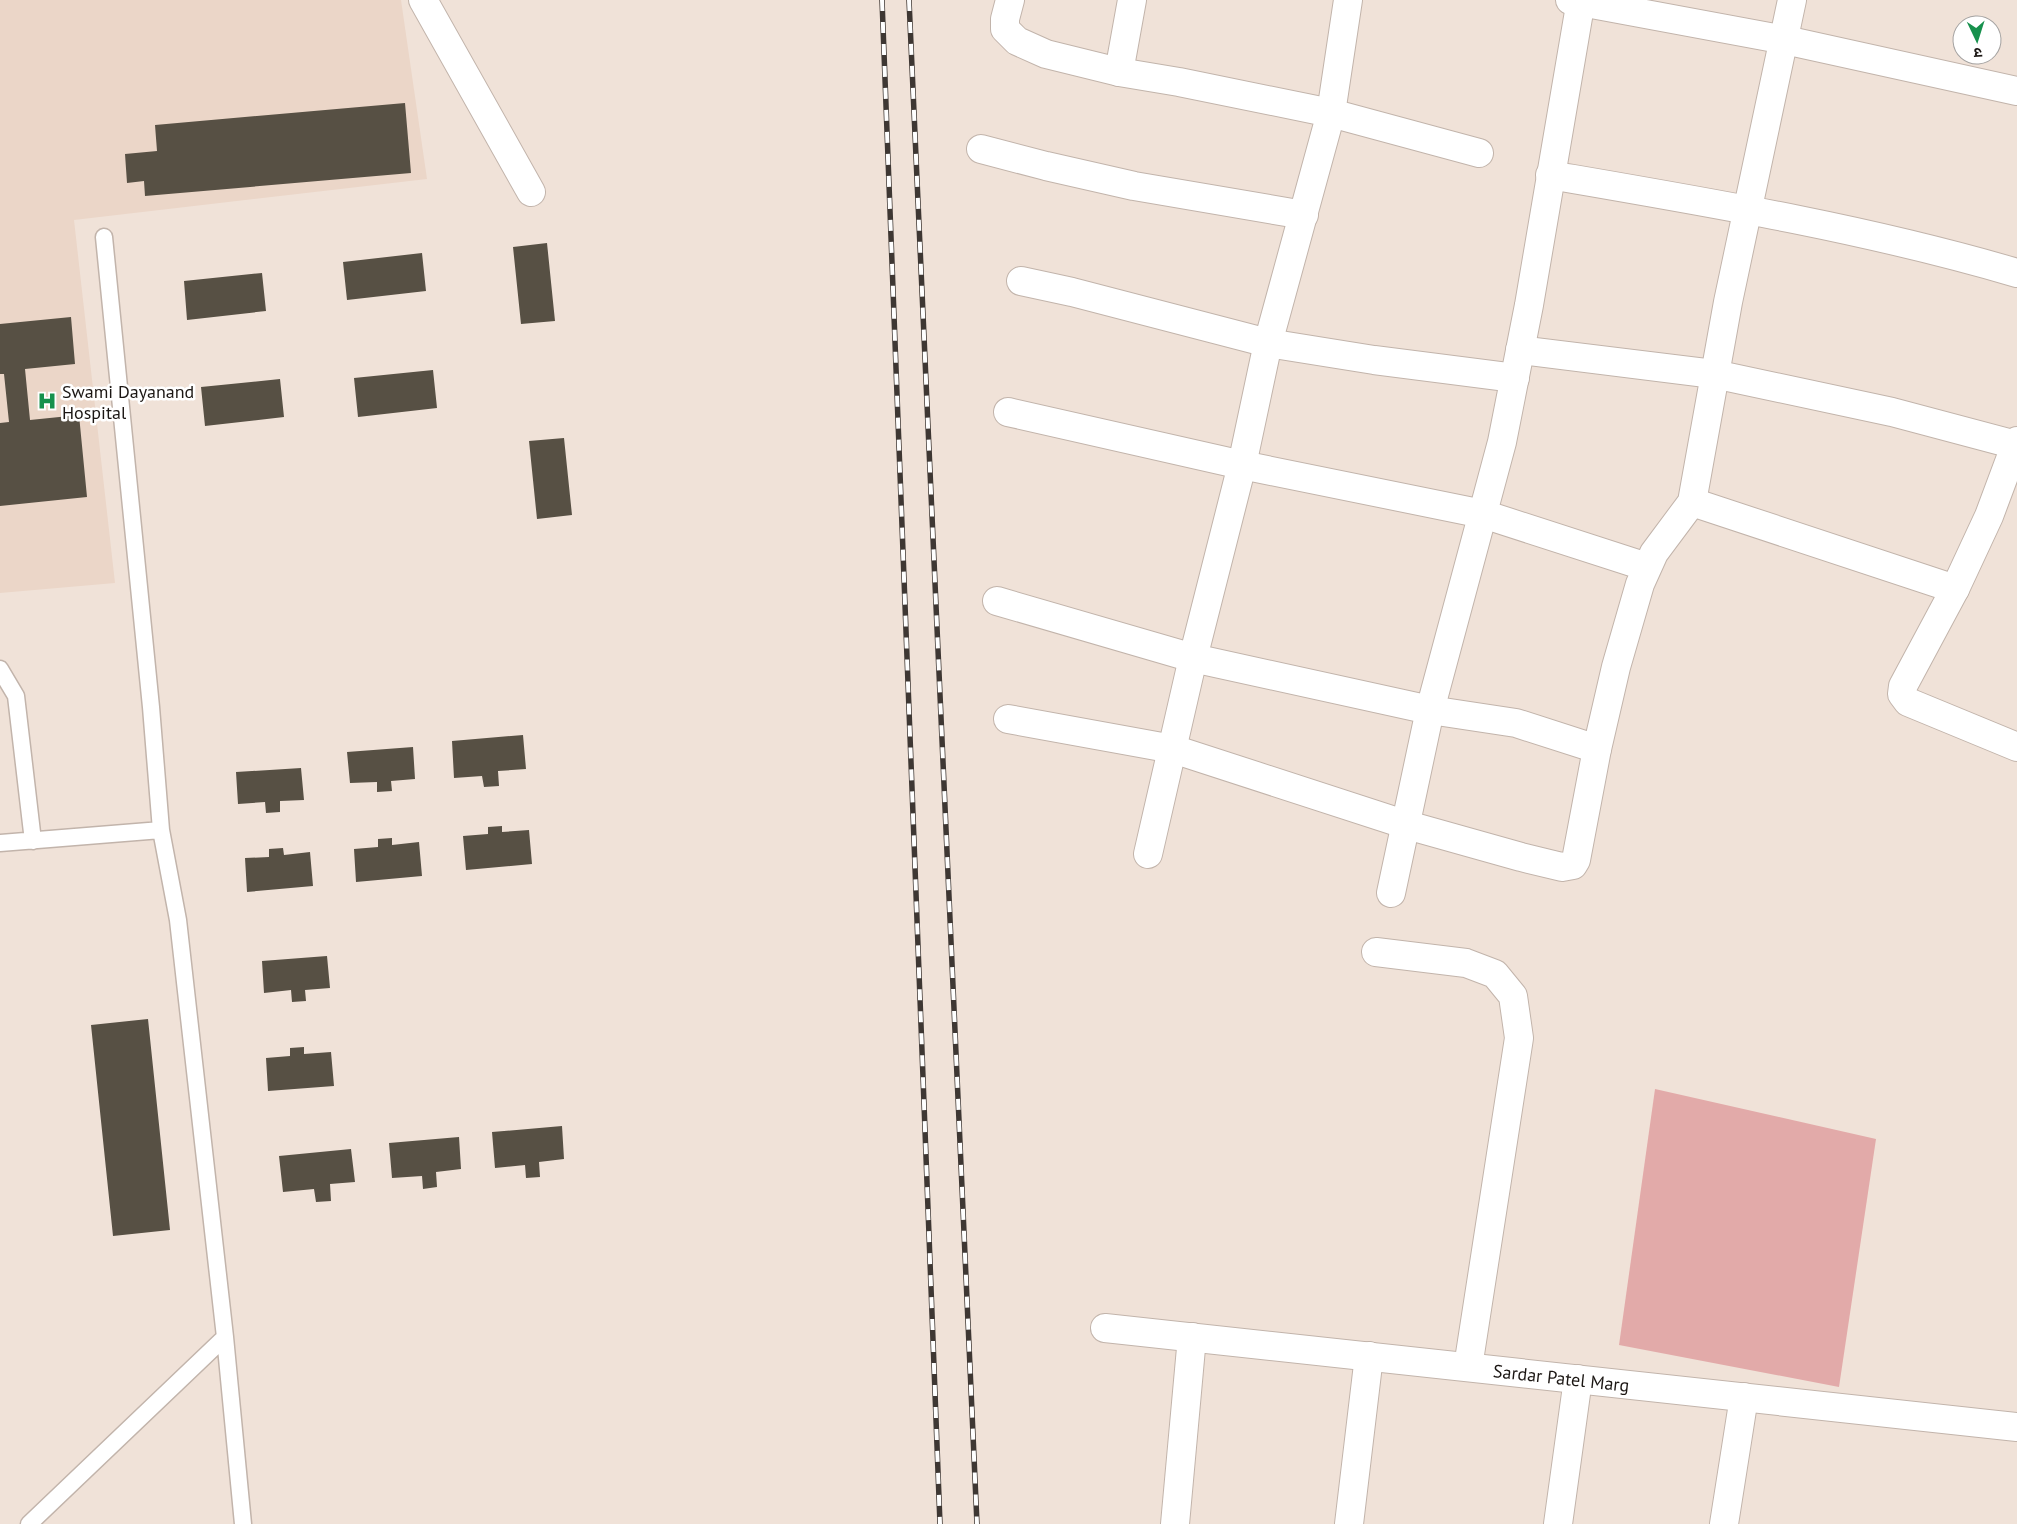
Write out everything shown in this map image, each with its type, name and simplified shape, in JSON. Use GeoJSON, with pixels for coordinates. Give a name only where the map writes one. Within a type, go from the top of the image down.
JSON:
{"type":"FeatureCollection","features":[{"type":"Feature","properties":{"kind":"street"},"geometry":{"type":"LineString","coordinates":[[423,0],[531,192]]}},
{"type":"Feature","properties":{"kind":"street"},"geometry":{"type":"LineString","coordinates":[[1010,0],[1005,28],[1017,42],[1046,54],[1119,72],[1179,82],[1331,113],[1479,153]]}},
{"type":"Feature","properties":{"kind":"street"},"geometry":{"type":"LineString","coordinates":[[1119,72],[1132,0]]}},
{"type":"Feature","properties":{"kind":"street"},"geometry":{"type":"LineString","coordinates":[[1148,854],[1242,465],[1268,342],[1331,113],[1348,0]]}},
{"type":"Feature","properties":{"kind":"street"},"geometry":{"type":"LineString","coordinates":[[1008,719],[1173,749],[1407,825],[1521,857],[1562,867],[1570,867],[1576,860],[1597,749],[1616,667],[1640,584],[1647,567],[1667,535],[1692,502],[1714,374],[1792,0]]}},
{"type":"Feature","properties":{"kind":"street"},"geometry":{"type":"LineString","coordinates":[[1391,893],[1430,710],[1502,442],[1550,175],[1577,1],[1785,40],[2017,91]]}},
{"type":"Feature","properties":{"kind":"street"},"geometry":{"type":"LineString","coordinates":[[981,149],[1134,186],[1304,215]]}},
{"type":"Feature","properties":{"kind":"street"},"geometry":{"type":"LineString","coordinates":[[1550,175],[1835,226],[1947,252],[2017,273]]}},
{"type":"Feature","properties":{"kind":"street"},"geometry":{"type":"LineString","coordinates":[[1021,281],[1072,292],[1268,342],[1374,360],[1515,378]]}},
{"type":"Feature","properties":{"kind":"street"},"geometry":{"type":"LineString","coordinates":[[1520,350],[1714,374],[1892,412],[2016,443],[1989,516],[1955,589],[1903,686],[1902,694],[1908,702],[2017,747]]}},
{"type":"Feature","properties":{"kind":"street"},"geometry":{"type":"LineString","coordinates":[[1008,412],[1242,465],[1483,514],[1647,567]]}},
{"type":"Feature","properties":{"kind":"street"},"geometry":{"type":"LineString","coordinates":[[1692,502],[1955,589]]}},
{"type":"Feature","properties":{"kind":"street"},"geometry":{"type":"LineString","coordinates":[[998,601],[1194,658],[1430,710],[1516,723],[1597,749]]}},
{"type":"Feature","properties":{"kind":"street"},"geometry":{"type":"LineString","coordinates":[[1376,952],[1466,963],[1495,974],[1513,996],[1519,1038],[1468,1367]]}},
{"type":"Feature","properties":{"kind":"street","name":"Sardar Patel Marg"},"geometry":{"type":"LineString","coordinates":[[1105,1328],[2017,1427]]}},
{"type":"Feature","properties":{"kind":"street"},"geometry":{"type":"LineString","coordinates":[[1175,1524],[1192,1337]]}},
{"type":"Feature","properties":{"kind":"street"},"geometry":{"type":"LineString","coordinates":[[1349,1524],[1369,1356]]}},
{"type":"Feature","properties":{"kind":"street"},"geometry":{"type":"LineString","coordinates":[[1558,1524],[1578,1379]]}},
{"type":"Feature","properties":{"kind":"street"},"geometry":{"type":"LineString","coordinates":[[1724,1524],[1744,1397]]}},
{"type":"Feature","properties":{"kind":"lane"},"geometry":{"type":"LineString","coordinates":[[104,237],[151,707],[161,830],[178,920],[226,1337],[243,1524]]}},
{"type":"Feature","properties":{"kind":"lane"},"geometry":{"type":"LineString","coordinates":[[0,669],[16,696],[33,841]]}},
{"type":"Feature","properties":{"kind":"lane"},"geometry":{"type":"LineString","coordinates":[[0,843],[161,830]]}},
{"type":"Feature","properties":{"kind":"lane"},"geometry":{"type":"LineString","coordinates":[[29,1524],[226,1337]]}},
{"type":"Feature","properties":{"kind":"shaded area","name":"Swami Dayanand Hospital"},"geometry":{"type":"Polygon","coordinates":[[[0,0],[401,0],[427,179],[74,220],[115,583],[0,593],[0,0]]]}},
{"type":"Feature","properties":{"kind":"shaded area"},"geometry":{"type":"Polygon","coordinates":[[[1655,1089],[1876,1139],[1839,1387],[1619,1345],[1655,1089]]]}},
{"type":"Feature","properties":{"kind":"building"},"geometry":{"type":"Polygon","coordinates":[[[405,103],[411,173],[145,196],[144,181],[127,183],[125,154],[157,151],[155,125],[405,103]]]}},
{"type":"Feature","properties":{"kind":"building"},"geometry":{"type":"Polygon","coordinates":[[[547,243],[555,321],[521,324],[513,247],[547,243]]]}},
{"type":"Feature","properties":{"kind":"building"},"geometry":{"type":"Polygon","coordinates":[[[422,253],[426,291],[347,300],[343,262],[422,253]]]}},
{"type":"Feature","properties":{"kind":"building"},"geometry":{"type":"Polygon","coordinates":[[[262,273],[266,311],[187,320],[184,281],[262,273]]]}},
{"type":"Feature","properties":{"kind":"building"},"geometry":{"type":"Polygon","coordinates":[[[71,317],[75,364],[25,369],[30,420],[79,415],[87,497],[0,506],[0,423],[9,422],[4,374],[0,374],[0,324],[71,317]]]}},
{"type":"Feature","properties":{"kind":"building"},"geometry":{"type":"Polygon","coordinates":[[[433,370],[437,408],[358,417],[354,378],[433,370]]]}},
{"type":"Feature","properties":{"kind":"building"},"geometry":{"type":"Polygon","coordinates":[[[280,379],[284,417],[205,426],[201,387],[280,379]]]}},
{"type":"Feature","properties":{"kind":"building"},"geometry":{"type":"Polygon","coordinates":[[[564,438],[572,515],[537,519],[529,441],[564,438]]]}},
{"type":"Feature","properties":{"kind":"building"},"geometry":{"type":"Polygon","coordinates":[[[523,735],[526,769],[498,771],[499,786],[484,787],[482,776],[454,778],[452,741],[523,735]]]}},
{"type":"Feature","properties":{"kind":"building"},"geometry":{"type":"Polygon","coordinates":[[[413,747],[415,779],[391,781],[392,791],[377,792],[377,782],[350,783],[347,752],[413,747]]]}},
{"type":"Feature","properties":{"kind":"building"},"geometry":{"type":"Polygon","coordinates":[[[301,768],[304,800],[280,801],[280,812],[266,813],[265,802],[238,804],[236,772],[301,768]]]}},
{"type":"Feature","properties":{"kind":"building"},"geometry":{"type":"Polygon","coordinates":[[[502,826],[502,832],[529,830],[532,864],[466,870],[463,836],[488,834],[488,827],[502,826]]]}},
{"type":"Feature","properties":{"kind":"building"},"geometry":{"type":"Polygon","coordinates":[[[392,838],[392,845],[419,842],[422,876],[356,882],[354,849],[378,847],[378,839],[392,838]]]}},
{"type":"Feature","properties":{"kind":"building"},"geometry":{"type":"Polygon","coordinates":[[[283,848],[284,855],[310,852],[313,886],[247,892],[245,858],[269,857],[269,849],[283,848]]]}},
{"type":"Feature","properties":{"kind":"building"},"geometry":{"type":"Polygon","coordinates":[[[327,956],[330,988],[305,990],[306,1001],[292,1002],[291,990],[264,993],[262,961],[327,956]]]}},
{"type":"Feature","properties":{"kind":"building"},"geometry":{"type":"Polygon","coordinates":[[[148,1019],[170,1230],[113,1236],[91,1025],[148,1019]]]}},
{"type":"Feature","properties":{"kind":"building"},"geometry":{"type":"Polygon","coordinates":[[[304,1047],[304,1054],[331,1052],[334,1086],[268,1091],[266,1058],[290,1056],[290,1048],[304,1047]]]}},
{"type":"Feature","properties":{"kind":"building"},"geometry":{"type":"Polygon","coordinates":[[[562,1126],[564,1159],[539,1162],[540,1177],[526,1178],[525,1165],[495,1168],[492,1132],[562,1126]]]}},
{"type":"Feature","properties":{"kind":"building"},"geometry":{"type":"Polygon","coordinates":[[[459,1137],[461,1169],[436,1172],[437,1187],[423,1189],[422,1176],[392,1178],[389,1143],[459,1137]]]}},
{"type":"Feature","properties":{"kind":"building"},"geometry":{"type":"Polygon","coordinates":[[[351,1149],[355,1182],[330,1184],[331,1201],[316,1202],[314,1189],[283,1192],[279,1156],[351,1149]]]}},
{"type":"Feature","properties":{"kind":"railway"},"geometry":{"type":"LineString","coordinates":[[882,0],[940,1524]]}},
{"type":"Feature","properties":{"kind":"railway"},"geometry":{"type":"LineString","coordinates":[[909,0],[977,1524]]}},
{"type":"Feature","properties":{"kind":"place","name":"Swami Dayanand Hospital"},"geometry":{"type":"Point","coordinates":[47,401]}}]}
